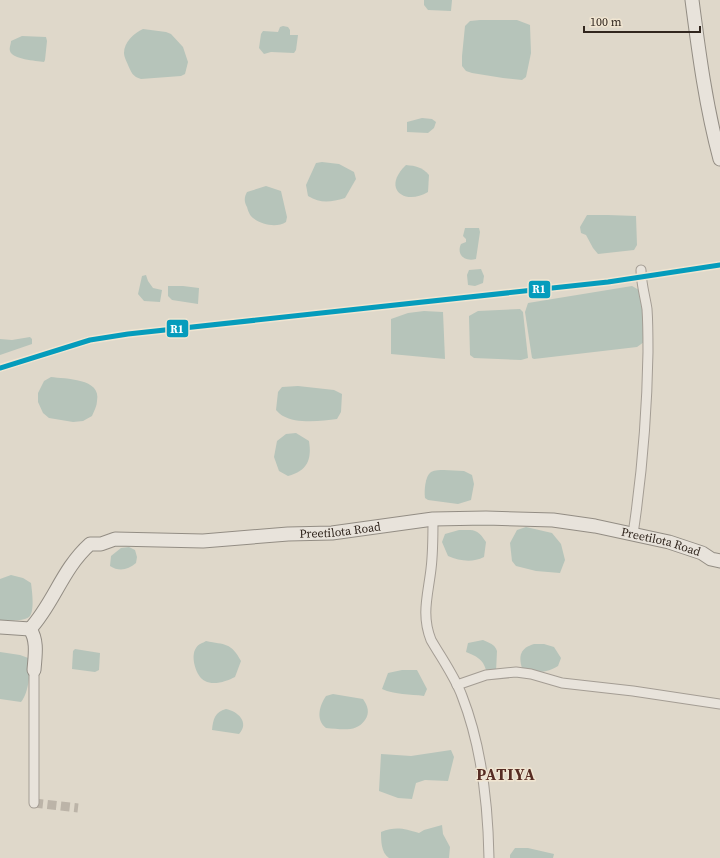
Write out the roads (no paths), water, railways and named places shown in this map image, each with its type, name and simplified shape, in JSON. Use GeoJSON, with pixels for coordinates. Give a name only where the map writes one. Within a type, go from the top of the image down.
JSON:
{"type":"FeatureCollection","features":[{"type":"Feature","properties":{"kind":"main road"},"geometry":{"type":"LineString","coordinates":[[692,0],[699,56],[712,132],[720,159]]}},
{"type":"Feature","properties":{"kind":"main road","name":"Preetilota Road"},"geometry":{"type":"LineString","coordinates":[[30,629],[47,605],[78,555],[90,544],[101,544],[114,539],[204,541],[288,534],[332,533],[433,519],[486,518],[553,520],[596,526],[669,542],[702,553],[711,559],[720,561]]}},
{"type":"Feature","properties":{"kind":"main road"},"geometry":{"type":"LineString","coordinates":[[0,627],[30,629],[35,636],[36,654],[34,670]]}},
{"type":"Feature","properties":{"kind":"street"},"geometry":{"type":"LineString","coordinates":[[633,534],[640,481],[646,404],[646,309],[641,270]]}},
{"type":"Feature","properties":{"kind":"street"},"geometry":{"type":"LineString","coordinates":[[433,519],[432,562],[425,616],[428,633],[431,640],[457,685],[470,718],[476,741],[489,822],[489,858]]}},
{"type":"Feature","properties":{"kind":"street"},"geometry":{"type":"LineString","coordinates":[[34,670],[34,803]]}},
{"type":"Feature","properties":{"kind":"street"},"geometry":{"type":"LineString","coordinates":[[457,685],[486,675],[516,672],[531,674],[562,683],[633,691],[720,704]]}},
{"type":"Feature","properties":{"kind":"tunnel"},"geometry":{"type":"LineString","coordinates":[[34,803],[78,808]]}},
{"type":"Feature","properties":{"kind":"district","name":"PATIYA"},"geometry":{"type":"Point","coordinates":[506,774]}}]}
